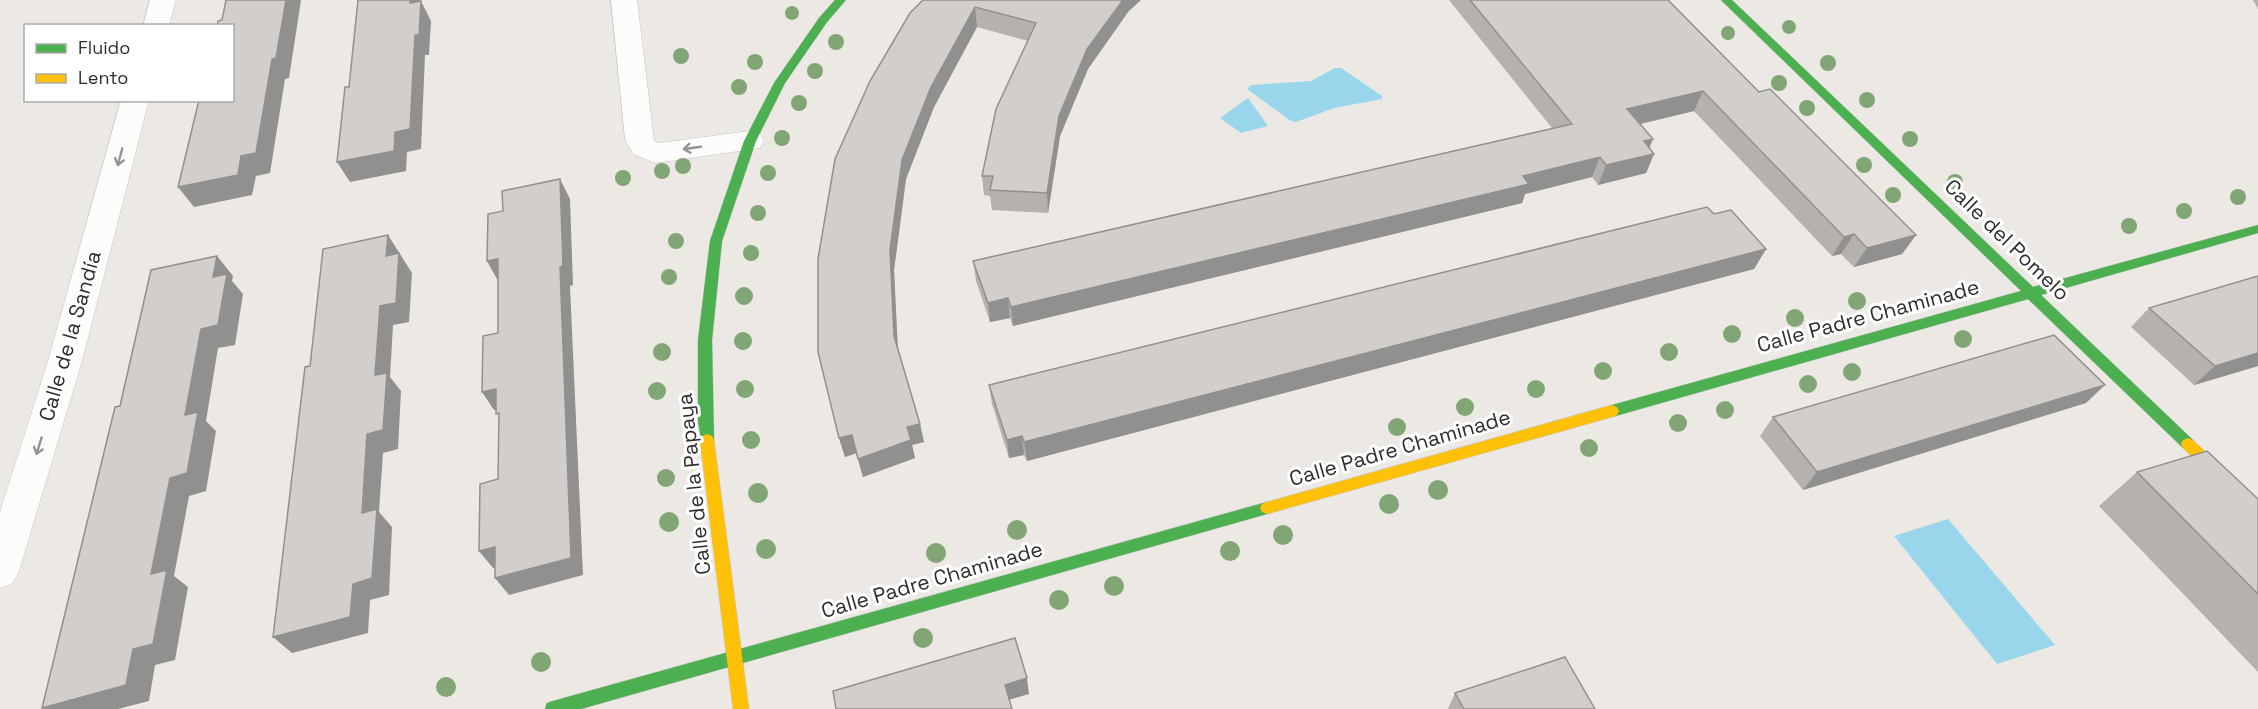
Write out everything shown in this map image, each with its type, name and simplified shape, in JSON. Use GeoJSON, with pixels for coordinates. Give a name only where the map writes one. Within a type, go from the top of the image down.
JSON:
{"type":"FeatureCollection","features":[{"type":"Feature","properties":{"kind":"street"},"geometry":{"type":"LineString","coordinates":[[157,24],[163,0]]}},
{"type":"Feature","properties":{"kind":"street"},"geometry":{"type":"LineString","coordinates":[[624,0],[639,139],[643,147],[654,153],[750,141]]}},
{"type":"Feature","properties":{"kind":"street","name":"Calle de la Papaya"},"geometry":{"type":"LineString","coordinates":[[741,709],[705,422],[705,340],[716,241],[750,141],[780,83],[823,20],[841,0]]}},
{"type":"Feature","properties":{"kind":"street","name":"Calle del Pomelo"},"geometry":{"type":"LineString","coordinates":[[1726,0],[2258,511]]}},
{"type":"Feature","properties":{"kind":"street","name":"Calle de la Sandía"},"geometry":{"type":"LineString","coordinates":[[0,571],[65,361],[134,102]]}},
{"type":"Feature","properties":{"kind":"street","name":"Calle Padre Chaminade"},"geometry":{"type":"LineString","coordinates":[[553,709],[2258,229]]}},
{"type":"Feature","properties":{"kind":"water"},"geometry":{"type":"Polygon","coordinates":[[[1335,68],[1341,68],[1382,96],[1382,99],[1334,108],[1296,122],[1291,121],[1247,89],[1251,85],[1311,81],[1335,68]]]}},
{"type":"Feature","properties":{"kind":"water"},"geometry":{"type":"Polygon","coordinates":[[[1248,98],[1268,126],[1241,133],[1220,118],[1248,98]]]}},
{"type":"Feature","properties":{"kind":"water"},"geometry":{"type":"Polygon","coordinates":[[[1948,519],[2055,645],[1997,664],[1894,536],[1948,519]]]}},
{"type":"Feature","properties":{"kind":"building"},"geometry":{"type":"Polygon","coordinates":[[[226,0],[286,0],[276,58],[272,59],[256,153],[241,156],[238,175],[178,187],[199,102],[234,102],[234,24],[217,24],[218,21],[222,20],[226,0]]]}},
{"type":"Feature","properties":{"kind":"building"},"geometry":{"type":"Polygon","coordinates":[[[358,0],[410,0],[410,3],[421,1],[419,35],[415,35],[410,129],[395,132],[394,151],[337,162],[345,87],[349,87],[358,0]]]}},
{"type":"Feature","properties":{"kind":"building"},"geometry":{"type":"Polygon","coordinates":[[[923,0],[1123,0],[1087,49],[1059,116],[1047,193],[990,190],[993,176],[982,176],[996,109],[1036,23],[975,7],[931,87],[902,160],[890,250],[894,336],[920,424],[907,427],[911,440],[858,459],[852,435],[839,438],[818,352],[818,259],[835,159],[870,81],[910,13],[923,0]]]}},
{"type":"Feature","properties":{"kind":"building"},"geometry":{"type":"Polygon","coordinates":[[[1470,0],[1668,0],[1759,92],[1770,89],[1916,235],[1867,248],[1854,234],[1844,237],[1703,91],[1627,109],[1653,139],[1644,141],[1654,154],[1606,165],[1600,157],[1523,176],[1529,184],[1011,307],[1008,298],[988,303],[973,261],[1572,124],[1470,0]]]}},
{"type":"Feature","properties":{"kind":"building"},"geometry":{"type":"Polygon","coordinates":[[[560,179],[563,266],[560,267],[571,558],[495,578],[495,547],[479,551],[480,484],[498,479],[499,413],[496,414],[496,389],[482,392],[483,336],[498,333],[498,259],[487,261],[488,214],[503,211],[502,191],[560,179]]]}},
{"type":"Feature","properties":{"kind":"building"},"geometry":{"type":"Polygon","coordinates":[[[1707,207],[1714,214],[1731,210],[1766,249],[1024,442],[1022,436],[1007,440],[989,385],[1707,207]]]}},
{"type":"Feature","properties":{"kind":"building"},"geometry":{"type":"Polygon","coordinates":[[[388,235],[386,256],[399,253],[396,303],[380,306],[375,375],[387,373],[383,430],[367,434],[362,513],[377,509],[372,578],[353,584],[350,617],[273,637],[305,367],[310,366],[323,249],[388,235]]]}},
{"type":"Feature","properties":{"kind":"building"},"geometry":{"type":"Polygon","coordinates":[[[217,256],[213,277],[227,274],[218,325],[201,329],[185,415],[198,412],[187,473],[170,478],[151,574],[167,570],[153,644],[133,649],[126,685],[42,708],[115,407],[120,406],[151,270],[217,256]]]}},
{"type":"Feature","properties":{"kind":"building"},"geometry":{"type":"Polygon","coordinates":[[[2258,276],[2258,353],[2215,366],[2149,308],[2258,276]]]}},
{"type":"Feature","properties":{"kind":"building"},"geometry":{"type":"Polygon","coordinates":[[[2054,335],[2105,385],[1817,472],[1773,417],[2054,335]]]}},
{"type":"Feature","properties":{"kind":"building"},"geometry":{"type":"Polygon","coordinates":[[[2207,451],[2258,499],[2258,594],[2137,472],[2207,451]]]}},
{"type":"Feature","properties":{"kind":"building"},"geometry":{"type":"Polygon","coordinates":[[[1015,638],[1027,678],[1005,685],[1012,709],[836,709],[833,691],[1015,638]]]}},
{"type":"Feature","properties":{"kind":"building"},"geometry":{"type":"Polygon","coordinates":[[[1565,657],[1595,709],[1464,709],[1455,693],[1565,657]]]}},
{"type":"Feature","properties":{"kind":"traffic: fast"},"geometry":{"type":"LineString","coordinates":[[707,440],[705,340],[716,241],[750,141],[780,83],[823,20],[841,0]]}},
{"type":"Feature","properties":{"kind":"traffic: fast"},"geometry":{"type":"LineString","coordinates":[[1726,0],[2188,444]]}},
{"type":"Feature","properties":{"kind":"traffic: fast"},"geometry":{"type":"LineString","coordinates":[[1612,411],[2258,229]]}},
{"type":"Feature","properties":{"kind":"traffic: fast"},"geometry":{"type":"LineString","coordinates":[[553,709],[1267,508]]}},
{"type":"Feature","properties":{"kind":"traffic: slow"},"geometry":{"type":"LineString","coordinates":[[1267,508],[1612,411]]}},
{"type":"Feature","properties":{"kind":"traffic: slow"},"geometry":{"type":"LineString","coordinates":[[707,440],[741,709]]}},
{"type":"Feature","properties":{"kind":"traffic: slow"},"geometry":{"type":"LineString","coordinates":[[2188,444],[2258,511]]}}]}
